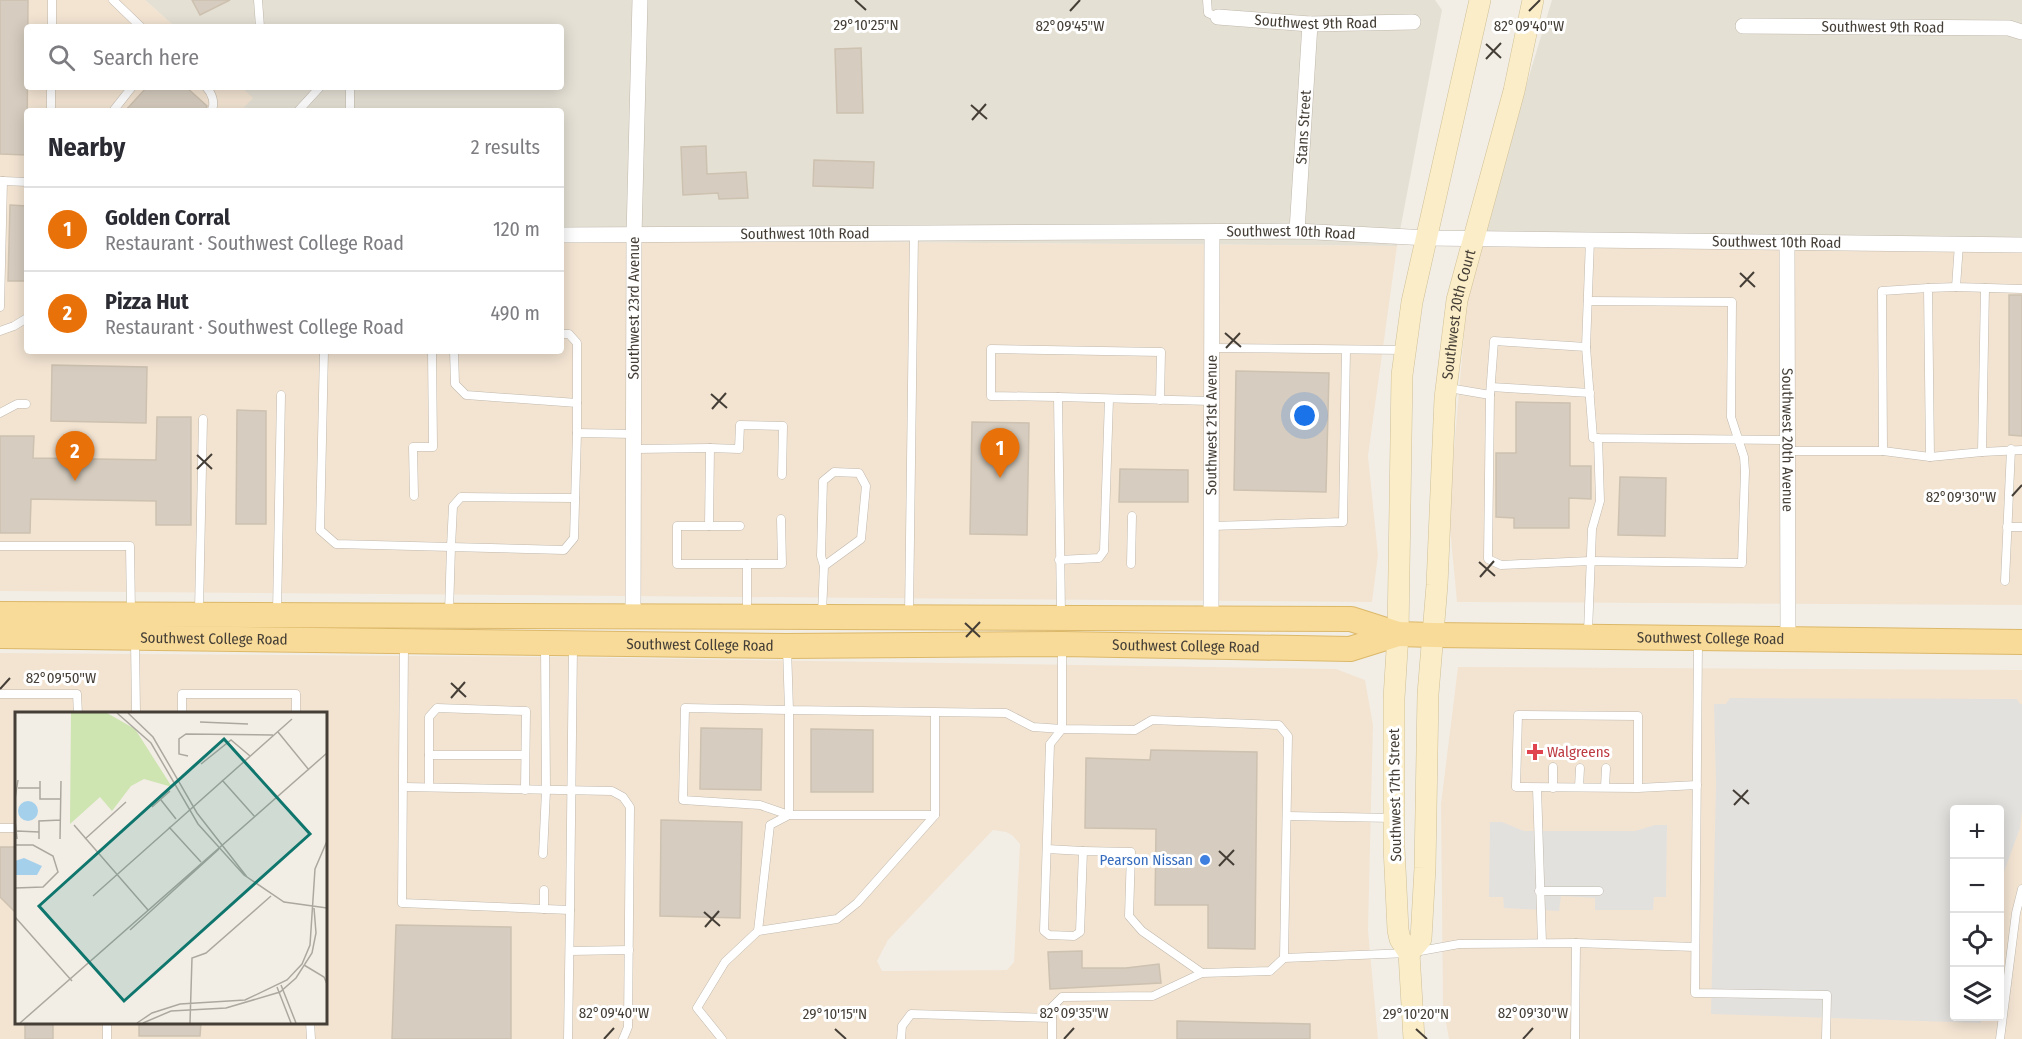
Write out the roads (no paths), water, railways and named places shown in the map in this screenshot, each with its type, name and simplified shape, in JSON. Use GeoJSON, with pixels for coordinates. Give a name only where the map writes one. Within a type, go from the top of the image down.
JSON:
{"type":"FeatureCollection","features":[{"type":"Feature","properties":{"kind":"main road"},"geometry":{"type":"LineString","coordinates":[[1398,634],[1402,375],[1412,302],[1480,0]]}},
{"type":"Feature","properties":{"kind":"main road","name":"Southwest 20th Court"},"geometry":{"type":"LineString","coordinates":[[1433,635],[1447,387],[1457,300],[1514,91],[1533,0]]}},
{"type":"Feature","properties":{"kind":"main road","name":"Southwest College Road"},"geometry":{"type":"LineString","coordinates":[[0,615],[1351,619],[1398,634],[2022,642]]}},
{"type":"Feature","properties":{"kind":"main road","name":"Southwest College Road"},"geometry":{"type":"LineString","coordinates":[[0,636],[573,644],[786,646],[1062,644],[1350,649],[1398,634]]}},
{"type":"Feature","properties":{"kind":"main road","name":"Southwest 17th Street"},"geometry":{"type":"LineString","coordinates":[[1398,634],[1394,698],[1398,930],[1400,939],[1409,953],[1414,1039]]}},
{"type":"Feature","properties":{"kind":"main road","name":"Southwest 17th Street"},"geometry":{"type":"LineString","coordinates":[[1409,953],[1421,939],[1425,868],[1428,694],[1433,635]]}},
{"type":"Feature","properties":{"kind":"street","name":"Southwest 23rd Avenue"},"geometry":{"type":"LineString","coordinates":[[633,617],[634,236],[640,0]]}},
{"type":"Feature","properties":{"kind":"street","name":"Southwest 9th Road"},"geometry":{"type":"LineString","coordinates":[[1218,17],[1310,24],[1413,22]]}},
{"type":"Feature","properties":{"kind":"street","name":"Stans Street"},"geometry":{"type":"LineString","coordinates":[[1297,231],[1310,24]]}},
{"type":"Feature","properties":{"kind":"street","name":"Southwest 9th Road"},"geometry":{"type":"LineString","coordinates":[[1743,26],[2008,28],[2022,32]]}},
{"type":"Feature","properties":{"kind":"street","name":"Southwest 10th Road"},"geometry":{"type":"LineString","coordinates":[[564,235],[1297,231],[1428,238],[2022,245]]}},
{"type":"Feature","properties":{"kind":"street","name":"Southwest 21st Avenue"},"geometry":{"type":"LineString","coordinates":[[1211,619],[1212,232]]}},
{"type":"Feature","properties":{"kind":"street","name":"Southwest 20th Avenue"},"geometry":{"type":"LineString","coordinates":[[1787,242],[1788,639]]}},
{"type":"Feature","properties":{"kind":"lane"},"geometry":{"type":"LineString","coordinates":[[52,0],[52,24]]}},
{"type":"Feature","properties":{"kind":"lane"},"geometry":{"type":"LineString","coordinates":[[113,0],[138,24]]}},
{"type":"Feature","properties":{"kind":"lane"},"geometry":{"type":"LineString","coordinates":[[258,0],[261,24]]}},
{"type":"Feature","properties":{"kind":"lane"},"geometry":{"type":"LineString","coordinates":[[1207,0],[1208,13],[1218,17]]}},
{"type":"Feature","properties":{"kind":"lane"},"geometry":{"type":"LineString","coordinates":[[51,90],[51,108]]}},
{"type":"Feature","properties":{"kind":"lane"},"geometry":{"type":"LineString","coordinates":[[115,108],[130,90]]}},
{"type":"Feature","properties":{"kind":"lane"},"geometry":{"type":"LineString","coordinates":[[208,90],[213,99],[213,108]]}},
{"type":"Feature","properties":{"kind":"lane"},"geometry":{"type":"LineString","coordinates":[[301,108],[317,90]]}},
{"type":"Feature","properties":{"kind":"lane"},"geometry":{"type":"LineString","coordinates":[[350,90],[350,108]]}},
{"type":"Feature","properties":{"kind":"lane"},"geometry":{"type":"LineString","coordinates":[[0,307],[2,181],[24,182]]}},
{"type":"Feature","properties":{"kind":"lane"},"geometry":{"type":"LineString","coordinates":[[909,618],[914,234]]}},
{"type":"Feature","properties":{"kind":"lane"},"geometry":{"type":"LineString","coordinates":[[1590,240],[1586,347],[1593,438],[1739,440],[1930,457],[2011,449],[2022,450]]}},
{"type":"Feature","properties":{"kind":"lane"},"geometry":{"type":"LineString","coordinates":[[1956,287],[1959,244]]}},
{"type":"Feature","properties":{"kind":"lane"},"geometry":{"type":"LineString","coordinates":[[1883,452],[1882,291],[1956,287],[2022,289]]}},
{"type":"Feature","properties":{"kind":"lane"},"geometry":{"type":"LineString","coordinates":[[1928,288],[1930,457]]}},
{"type":"Feature","properties":{"kind":"lane"},"geometry":{"type":"LineString","coordinates":[[1982,452],[1985,288]]}},
{"type":"Feature","properties":{"kind":"lane"},"geometry":{"type":"LineString","coordinates":[[1586,347],[1494,341],[1488,559],[1500,565],[1590,561],[1742,563],[1745,471],[1744,457],[1731,417],[1732,302],[1588,301]]}},
{"type":"Feature","properties":{"kind":"lane"},"geometry":{"type":"LineString","coordinates":[[0,331],[24,320]]}},
{"type":"Feature","properties":{"kind":"lane"},"geometry":{"type":"LineString","coordinates":[[324,354],[320,530],[336,544],[564,550],[574,538],[577,343],[568,334],[564,334]]}},
{"type":"Feature","properties":{"kind":"lane"},"geometry":{"type":"LineString","coordinates":[[1212,348],[1406,350]]}},
{"type":"Feature","properties":{"kind":"lane"},"geometry":{"type":"LineString","coordinates":[[1160,400],[1161,352],[991,349],[991,396],[1058,398],[1109,399],[1160,400],[1211,401]]}},
{"type":"Feature","properties":{"kind":"lane"},"geometry":{"type":"LineString","coordinates":[[1210,526],[1343,522],[1346,350]]}},
{"type":"Feature","properties":{"kind":"lane"},"geometry":{"type":"LineString","coordinates":[[414,496],[413,447],[433,447],[432,354]]}},
{"type":"Feature","properties":{"kind":"lane"},"geometry":{"type":"LineString","coordinates":[[454,354],[455,384],[466,394],[577,403]]}},
{"type":"Feature","properties":{"kind":"lane"},"geometry":{"type":"LineString","coordinates":[[1447,387],[1491,391],[1590,393]]}},
{"type":"Feature","properties":{"kind":"lane"},"geometry":{"type":"LineString","coordinates":[[277,615],[281,395]]}},
{"type":"Feature","properties":{"kind":"lane"},"geometry":{"type":"LineString","coordinates":[[1058,398],[1061,618]]}},
{"type":"Feature","properties":{"kind":"lane"},"geometry":{"type":"LineString","coordinates":[[1059,560],[1099,558],[1104,551],[1109,399]]}},
{"type":"Feature","properties":{"kind":"lane"},"geometry":{"type":"LineString","coordinates":[[0,413],[17,404],[26,404]]}},
{"type":"Feature","properties":{"kind":"lane"},"geometry":{"type":"LineString","coordinates":[[199,615],[203,420]]}},
{"type":"Feature","properties":{"kind":"lane"},"geometry":{"type":"LineString","coordinates":[[577,433],[710,448],[739,448],[740,425],[783,426],[782,474]]}},
{"type":"Feature","properties":{"kind":"lane"},"geometry":{"type":"LineString","coordinates":[[1588,637],[1592,529],[1600,501],[1598,438]]}},
{"type":"Feature","properties":{"kind":"lane"},"geometry":{"type":"LineString","coordinates":[[709,526],[710,448]]}},
{"type":"Feature","properties":{"kind":"lane"},"geometry":{"type":"LineString","coordinates":[[2005,581],[2011,449]]}},
{"type":"Feature","properties":{"kind":"lane"},"geometry":{"type":"LineString","coordinates":[[822,618],[823,482],[834,472],[859,473],[866,486],[861,539],[824,566]]}},
{"type":"Feature","properties":{"kind":"lane"},"geometry":{"type":"LineString","coordinates":[[449,616],[453,506],[460,497],[575,498]]}},
{"type":"Feature","properties":{"kind":"lane"},"geometry":{"type":"LineString","coordinates":[[1131,564],[1132,516]]}},
{"type":"Feature","properties":{"kind":"lane"},"geometry":{"type":"LineString","coordinates":[[740,526],[677,526],[677,564],[782,564],[781,519]]}},
{"type":"Feature","properties":{"kind":"lane"},"geometry":{"type":"LineString","coordinates":[[2007,527],[2022,527]]}},
{"type":"Feature","properties":{"kind":"lane"},"geometry":{"type":"LineString","coordinates":[[0,546],[130,546],[130,614]]}},
{"type":"Feature","properties":{"kind":"lane"},"geometry":{"type":"LineString","coordinates":[[747,564],[747,618]]}},
{"type":"Feature","properties":{"kind":"lane"},"geometry":{"type":"LineString","coordinates":[[135,638],[136,712]]}},
{"type":"Feature","properties":{"kind":"lane"},"geometry":{"type":"LineString","coordinates":[[1698,638],[1695,993],[1827,994],[1826,1039]]}},
{"type":"Feature","properties":{"kind":"lane"},"geometry":{"type":"LineString","coordinates":[[404,640],[402,903],[570,910]]}},
{"type":"Feature","properties":{"kind":"lane"},"geometry":{"type":"LineString","coordinates":[[543,854],[546,791],[545,643]]}},
{"type":"Feature","properties":{"kind":"lane"},"geometry":{"type":"LineString","coordinates":[[568,1039],[573,644]]}},
{"type":"Feature","properties":{"kind":"lane"},"geometry":{"type":"LineString","coordinates":[[1062,644],[1062,729],[1050,744],[1044,931],[1049,935],[1074,936],[1080,932],[1083,850]]}},
{"type":"Feature","properties":{"kind":"lane"},"geometry":{"type":"LineString","coordinates":[[786,646],[789,710],[789,815]]}},
{"type":"Feature","properties":{"kind":"lane"},"geometry":{"type":"LineString","coordinates":[[0,694],[77,694],[78,712]]}},
{"type":"Feature","properties":{"kind":"lane"},"geometry":{"type":"LineString","coordinates":[[182,712],[182,694],[296,694],[296,712]]}},
{"type":"Feature","properties":{"kind":"lane"},"geometry":{"type":"LineString","coordinates":[[429,787],[429,717],[437,708],[525,711],[525,790]]}},
{"type":"Feature","properties":{"kind":"lane"},"geometry":{"type":"LineString","coordinates":[[935,815],[789,815],[760,805],[683,800],[685,708],[1006,713],[1033,727],[1062,729],[1135,730],[1152,720],[1279,725],[1288,736],[1284,958]]}},
{"type":"Feature","properties":{"kind":"lane"},"geometry":{"type":"LineString","coordinates":[[722,1039],[697,1008],[725,962],[758,931],[837,919],[857,903],[935,815],[935,713]]}},
{"type":"Feature","properties":{"kind":"lane"},"geometry":{"type":"LineString","coordinates":[[1638,788],[1638,716],[1518,715],[1516,787],[1638,788],[1697,785]]}},
{"type":"Feature","properties":{"kind":"lane"},"geometry":{"type":"LineString","coordinates":[[1582,715],[1582,724]]}},
{"type":"Feature","properties":{"kind":"lane"},"geometry":{"type":"LineString","coordinates":[[1553,716],[1553,725]]}},
{"type":"Feature","properties":{"kind":"lane"},"geometry":{"type":"LineString","coordinates":[[1607,716],[1607,726]]}},
{"type":"Feature","properties":{"kind":"lane"},"geometry":{"type":"LineString","coordinates":[[429,755],[525,755]]}},
{"type":"Feature","properties":{"kind":"lane"},"geometry":{"type":"LineString","coordinates":[[1553,767],[1553,788]]}},
{"type":"Feature","properties":{"kind":"lane"},"geometry":{"type":"LineString","coordinates":[[1579,787],[1580,768]]}},
{"type":"Feature","properties":{"kind":"lane"},"geometry":{"type":"LineString","coordinates":[[1605,787],[1606,768]]}},
{"type":"Feature","properties":{"kind":"lane"},"geometry":{"type":"LineString","coordinates":[[404,787],[612,791],[623,797],[630,807],[628,1028],[623,1039]]}},
{"type":"Feature","properties":{"kind":"lane"},"geometry":{"type":"LineString","coordinates":[[1537,788],[1542,943]]}},
{"type":"Feature","properties":{"kind":"lane"},"geometry":{"type":"LineString","coordinates":[[758,931],[771,825],[789,815]]}},
{"type":"Feature","properties":{"kind":"lane"},"geometry":{"type":"LineString","coordinates":[[1287,816],[1395,818]]}},
{"type":"Feature","properties":{"kind":"lane"},"geometry":{"type":"LineString","coordinates":[[1047,849],[1131,852],[1129,916],[1142,932],[1202,973]]}},
{"type":"Feature","properties":{"kind":"lane"},"geometry":{"type":"LineString","coordinates":[[2000,1039],[2005,983],[2022,889]]}},
{"type":"Feature","properties":{"kind":"lane"},"geometry":{"type":"LineString","coordinates":[[543,909],[544,890]]}},
{"type":"Feature","properties":{"kind":"lane"},"geometry":{"type":"LineString","coordinates":[[1539,891],[1599,891]]}},
{"type":"Feature","properties":{"kind":"lane"},"geometry":{"type":"LineString","coordinates":[[1052,1039],[1052,1007],[1062,998],[1153,996],[1202,973],[1270,971],[1284,958],[1409,953],[1459,944],[1576,943],[1695,947]]}},
{"type":"Feature","properties":{"kind":"lane"},"geometry":{"type":"LineString","coordinates":[[1575,1039],[1576,943]]}},
{"type":"Feature","properties":{"kind":"lane"},"geometry":{"type":"LineString","coordinates":[[570,951],[629,950]]}},
{"type":"Feature","properties":{"kind":"lane"},"geometry":{"type":"LineString","coordinates":[[901,1039],[902,1026],[911,1014],[1052,1018]]}},
{"type":"Feature","properties":{"kind":"lane"},"geometry":{"type":"LineString","coordinates":[[310,1024],[311,1039]]}},
{"type":"Feature","properties":{"kind":"place","name":"Golden Corral"},"geometry":{"type":"Point","coordinates":[1000,478]}},
{"type":"Feature","properties":{"kind":"place","name":"Pizza Hut"},"geometry":{"type":"Point","coordinates":[75,481]}},
{"type":"Feature","properties":{"kind":"place","name":"Walgreens"},"geometry":{"type":"Point","coordinates":[1535,752]}},
{"type":"Feature","properties":{"kind":"place","name":"Pearson Nissan"},"geometry":{"type":"Point","coordinates":[1205,860]}}]}
